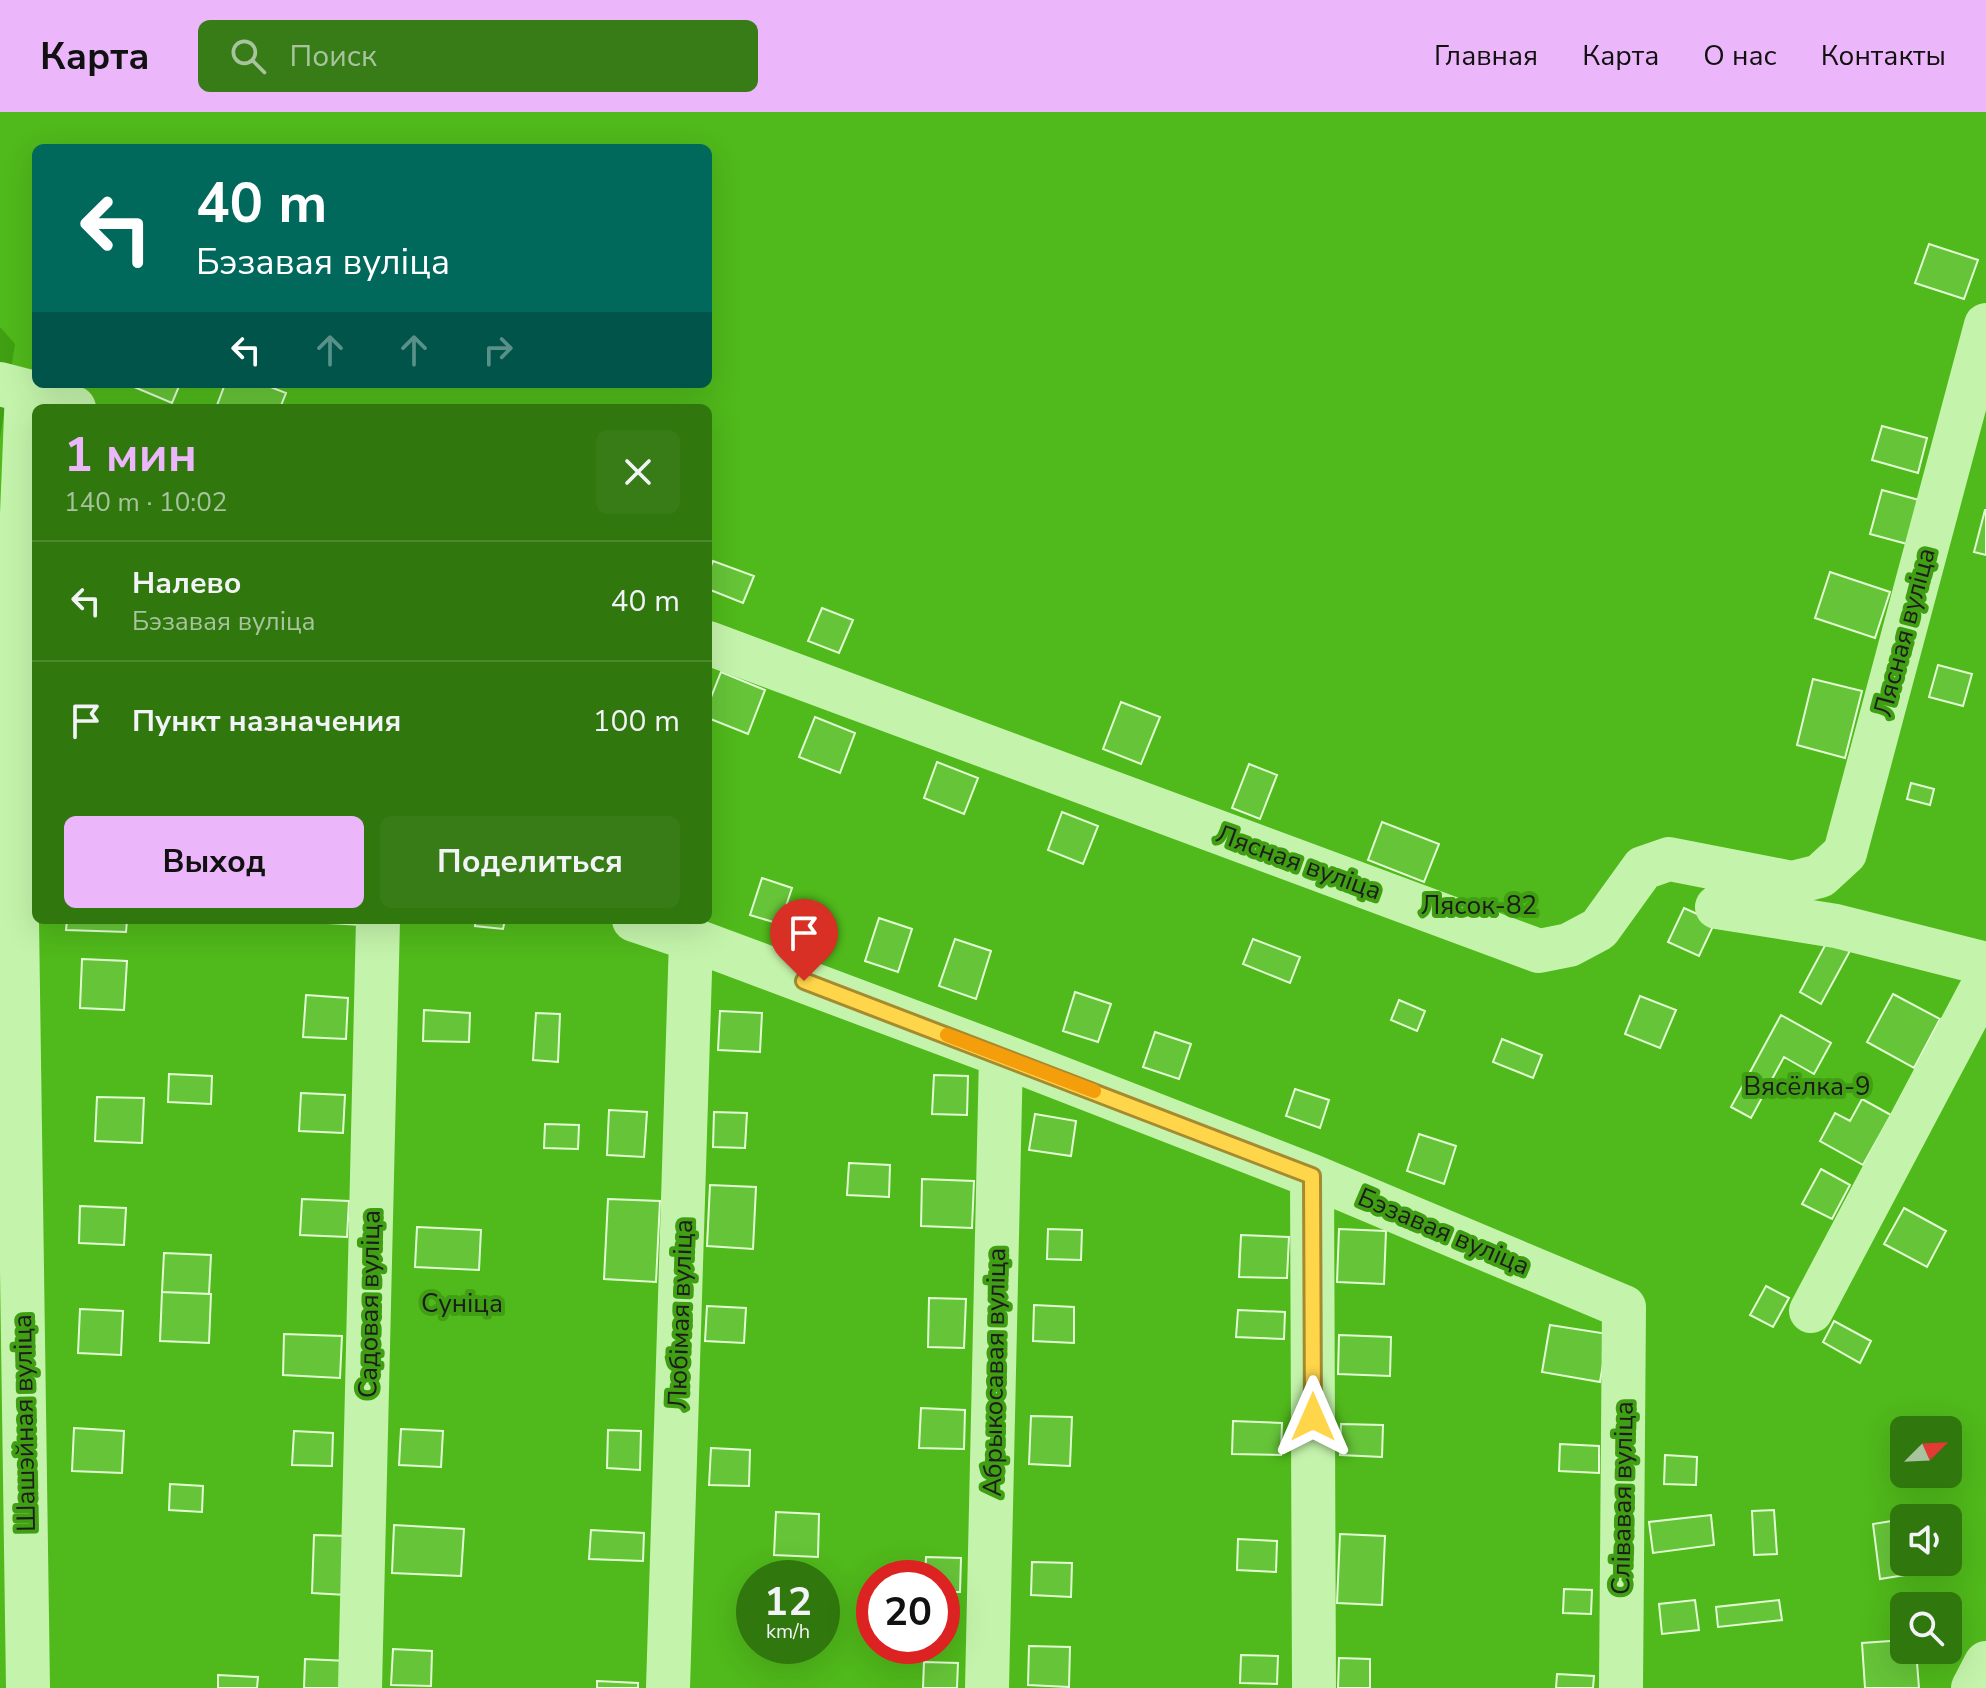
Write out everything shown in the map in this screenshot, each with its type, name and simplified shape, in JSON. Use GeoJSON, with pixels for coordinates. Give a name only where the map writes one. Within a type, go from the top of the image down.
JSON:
{"type":"FeatureCollection","features":[{"type":"Feature","properties":{"kind":"lane","name":"Лясная вуліца"},"geometry":{"type":"LineString","coordinates":[[712,644],[1539,951],[1569,945],[1599,929],[1643,868],[1669,859],[1792,883],[1820,876],[1845,853],[1986,325]]}},
{"type":"Feature","properties":{"kind":"lane"},"geometry":{"type":"LineString","coordinates":[[13,388],[62,404]]}},
{"type":"Feature","properties":{"kind":"lane","name":"Шашэйная вуліца"},"geometry":{"type":"LineString","coordinates":[[13,388],[25,716],[28,1688]]}},
{"type":"Feature","properties":{"kind":"lane"},"geometry":{"type":"LineString","coordinates":[[1717,907],[1836,926],[1986,964]]}},
{"type":"Feature","properties":{"kind":"lane","name":"Садовая вуліца"},"geometry":{"type":"LineString","coordinates":[[360,1688],[378,924]]}},
{"type":"Feature","properties":{"kind":"lane","name":"Бэзавая вуліца"},"geometry":{"type":"LineString","coordinates":[[646,924],[1001,1055],[1312,1176],[1624,1307]]}},
{"type":"Feature","properties":{"kind":"lane","name":"Любімая вуліца"},"geometry":{"type":"LineString","coordinates":[[668,1688],[691,939]]}},
{"type":"Feature","properties":{"kind":"lane"},"geometry":{"type":"LineString","coordinates":[[1811,1311],[1986,980]]}},
{"type":"Feature","properties":{"kind":"lane","name":"Абрыкосавая вуліца"},"geometry":{"type":"LineString","coordinates":[[987,1688],[1001,1055]]}},
{"type":"Feature","properties":{"kind":"lane"},"geometry":{"type":"LineString","coordinates":[[1312,1176],[1314,1688]]}},
{"type":"Feature","properties":{"kind":"lane","name":"Слівавая вуліца"},"geometry":{"type":"LineString","coordinates":[[1621,1688],[1624,1307]]}},
{"type":"Feature","properties":{"kind":"lane"},"geometry":{"type":"LineString","coordinates":[[1973,1688],[1986,1663]]}},
{"type":"Feature","properties":{"kind":"green space"},"geometry":{"type":"Polygon","coordinates":[[[0,112],[1986,112],[1986,1688],[0,1688],[0,438],[15,344],[0,327],[0,112]]]}},
{"type":"Feature","properties":{"kind":"building"},"geometry":{"type":"Polygon","coordinates":[[[1929,244],[1978,260],[1964,299],[1915,283],[1929,244]]]}},
{"type":"Feature","properties":{"kind":"building"},"geometry":{"type":"Polygon","coordinates":[[[136,388],[178,388],[172,403],[136,388]]]}},
{"type":"Feature","properties":{"kind":"building"},"geometry":{"type":"Polygon","coordinates":[[[224,388],[273,388],[286,393],[282,404],[218,404],[224,388]]]}},
{"type":"Feature","properties":{"kind":"building"},"geometry":{"type":"Polygon","coordinates":[[[1882,426],[1927,438],[1918,473],[1872,460],[1882,426]]]}},
{"type":"Feature","properties":{"kind":"building"},"geometry":{"type":"Polygon","coordinates":[[[1882,490],[1919,500],[1907,544],[1870,534],[1882,490]]]}},
{"type":"Feature","properties":{"kind":"building"},"geometry":{"type":"Polygon","coordinates":[[[1986,510],[1986,555],[1974,552],[1986,510]]]}},
{"type":"Feature","properties":{"kind":"building"},"geometry":{"type":"Polygon","coordinates":[[[713,561],[754,576],[743,603],[712,591],[713,561]]]}},
{"type":"Feature","properties":{"kind":"building"},"geometry":{"type":"Polygon","coordinates":[[[1830,572],[1890,592],[1875,638],[1815,618],[1830,572]]]}},
{"type":"Feature","properties":{"kind":"building"},"geometry":{"type":"Polygon","coordinates":[[[822,608],[853,620],[839,653],[808,641],[822,608]]]}},
{"type":"Feature","properties":{"kind":"building"},"geometry":{"type":"Polygon","coordinates":[[[1938,665],[1972,674],[1963,706],[1929,697],[1938,665]]]}},
{"type":"Feature","properties":{"kind":"building"},"geometry":{"type":"Polygon","coordinates":[[[721,672],[765,690],[748,734],[712,720],[712,695],[721,672]]]}},
{"type":"Feature","properties":{"kind":"building"},"geometry":{"type":"Polygon","coordinates":[[[1813,679],[1862,691],[1845,758],[1797,745],[1813,679]]]}},
{"type":"Feature","properties":{"kind":"building"},"geometry":{"type":"Polygon","coordinates":[[[1121,702],[1160,717],[1141,764],[1103,749],[1121,702]]]}},
{"type":"Feature","properties":{"kind":"building"},"geometry":{"type":"Polygon","coordinates":[[[815,717],[855,733],[840,773],[799,757],[815,717]]]}},
{"type":"Feature","properties":{"kind":"building"},"geometry":{"type":"Polygon","coordinates":[[[937,762],[978,778],[964,814],[924,798],[937,762]]]}},
{"type":"Feature","properties":{"kind":"building"},"geometry":{"type":"Polygon","coordinates":[[[1249,764],[1277,775],[1260,819],[1232,808],[1249,764]]]}},
{"type":"Feature","properties":{"kind":"building"},"geometry":{"type":"Polygon","coordinates":[[[1911,783],[1934,789],[1930,805],[1907,799],[1911,783]]]}},
{"type":"Feature","properties":{"kind":"building"},"geometry":{"type":"Polygon","coordinates":[[[1062,812],[1098,826],[1083,864],[1048,850],[1062,812]]]}},
{"type":"Feature","properties":{"kind":"building"},"geometry":{"type":"Polygon","coordinates":[[[1382,822],[1439,844],[1424,882],[1368,860],[1382,822]]]}},
{"type":"Feature","properties":{"kind":"building"},"geometry":{"type":"Polygon","coordinates":[[[762,878],[792,888],[780,924],[750,915],[762,878]]]}},
{"type":"Feature","properties":{"kind":"building"},"geometry":{"type":"Polygon","coordinates":[[[1684,908],[1715,922],[1699,956],[1668,942],[1684,908]]]}},
{"type":"Feature","properties":{"kind":"building"},"geometry":{"type":"Polygon","coordinates":[[[879,918],[912,929],[898,972],[865,961],[879,918]]]}},
{"type":"Feature","properties":{"kind":"building"},"geometry":{"type":"Polygon","coordinates":[[[67,924],[127,924],[126,932],[66,930],[67,924]]]}},
{"type":"Feature","properties":{"kind":"building"},"geometry":{"type":"Polygon","coordinates":[[[475,924],[504,924],[503,929],[475,924]]]}},
{"type":"Feature","properties":{"kind":"building"},"geometry":{"type":"Polygon","coordinates":[[[1829,938],[1851,949],[1821,1004],[1800,992],[1829,938]]]}},
{"type":"Feature","properties":{"kind":"building"},"geometry":{"type":"Polygon","coordinates":[[[955,939],[991,951],[976,999],[939,986],[955,939]]]}},
{"type":"Feature","properties":{"kind":"building"},"geometry":{"type":"Polygon","coordinates":[[[1253,939],[1300,957],[1290,983],[1243,964],[1253,939]]]}},
{"type":"Feature","properties":{"kind":"building"},"geometry":{"type":"Polygon","coordinates":[[[82,959],[127,961],[124,1010],[80,1008],[82,959]]]}},
{"type":"Feature","properties":{"kind":"building"},"geometry":{"type":"Polygon","coordinates":[[[1075,992],[1111,1004],[1098,1042],[1063,1031],[1075,992]]]}},
{"type":"Feature","properties":{"kind":"building"},"geometry":{"type":"Polygon","coordinates":[[[1893,994],[1940,1019],[1914,1068],[1867,1042],[1893,994]]]}},
{"type":"Feature","properties":{"kind":"building"},"geometry":{"type":"Polygon","coordinates":[[[306,995],[348,998],[346,1039],[303,1037],[306,995]]]}},
{"type":"Feature","properties":{"kind":"building"},"geometry":{"type":"Polygon","coordinates":[[[1640,996],[1676,1010],[1660,1048],[1625,1034],[1640,996]]]}},
{"type":"Feature","properties":{"kind":"building"},"geometry":{"type":"Polygon","coordinates":[[[1399,1000],[1425,1011],[1417,1031],[1391,1020],[1399,1000]]]}},
{"type":"Feature","properties":{"kind":"building"},"geometry":{"type":"Polygon","coordinates":[[[424,1010],[470,1013],[469,1042],[423,1041],[424,1010]]]}},
{"type":"Feature","properties":{"kind":"building"},"geometry":{"type":"Polygon","coordinates":[[[720,1011],[762,1013],[760,1052],[718,1050],[720,1011]]]}},
{"type":"Feature","properties":{"kind":"building"},"geometry":{"type":"Polygon","coordinates":[[[536,1013],[560,1014],[558,1062],[533,1060],[536,1013]]]}},
{"type":"Feature","properties":{"kind":"building"},"geometry":{"type":"Polygon","coordinates":[[[1781,1015],[1831,1043],[1814,1074],[1784,1057],[1751,1118],[1731,1107],[1781,1015]]]}},
{"type":"Feature","properties":{"kind":"building"},"geometry":{"type":"Polygon","coordinates":[[[1155,1032],[1191,1044],[1179,1079],[1143,1067],[1155,1032]]]}},
{"type":"Feature","properties":{"kind":"building"},"geometry":{"type":"Polygon","coordinates":[[[1502,1039],[1542,1055],[1533,1078],[1493,1062],[1502,1039]]]}},
{"type":"Feature","properties":{"kind":"building"},"geometry":{"type":"Polygon","coordinates":[[[169,1074],[212,1076],[211,1104],[168,1102],[169,1074]]]}},
{"type":"Feature","properties":{"kind":"building"},"geometry":{"type":"Polygon","coordinates":[[[934,1075],[968,1076],[967,1115],[932,1114],[934,1075]]]}},
{"type":"Feature","properties":{"kind":"building"},"geometry":{"type":"Polygon","coordinates":[[[1295,1089],[1329,1100],[1320,1128],[1286,1116],[1295,1089]]]}},
{"type":"Feature","properties":{"kind":"building"},"geometry":{"type":"Polygon","coordinates":[[[301,1093],[345,1095],[343,1133],[299,1131],[301,1093]]]}},
{"type":"Feature","properties":{"kind":"building"},"geometry":{"type":"Polygon","coordinates":[[[97,1097],[144,1098],[142,1143],[95,1141],[97,1097]]]}},
{"type":"Feature","properties":{"kind":"building"},"geometry":{"type":"Polygon","coordinates":[[[1862,1099],[1891,1115],[1863,1165],[1820,1141],[1835,1113],[1850,1121],[1862,1099]]]}},
{"type":"Feature","properties":{"kind":"building"},"geometry":{"type":"Polygon","coordinates":[[[609,1110],[647,1112],[644,1157],[607,1155],[609,1110]]]}},
{"type":"Feature","properties":{"kind":"building"},"geometry":{"type":"Polygon","coordinates":[[[714,1112],[747,1113],[745,1148],[713,1147],[714,1112]]]}},
{"type":"Feature","properties":{"kind":"building"},"geometry":{"type":"Polygon","coordinates":[[[1035,1114],[1076,1121],[1071,1156],[1029,1150],[1035,1114]]]}},
{"type":"Feature","properties":{"kind":"building"},"geometry":{"type":"Polygon","coordinates":[[[545,1124],[579,1125],[578,1149],[544,1148],[545,1124]]]}},
{"type":"Feature","properties":{"kind":"building"},"geometry":{"type":"Polygon","coordinates":[[[1419,1134],[1456,1146],[1444,1184],[1407,1171],[1419,1134]]]}},
{"type":"Feature","properties":{"kind":"building"},"geometry":{"type":"Polygon","coordinates":[[[849,1163],[890,1165],[889,1197],[847,1195],[849,1163]]]}},
{"type":"Feature","properties":{"kind":"building"},"geometry":{"type":"Polygon","coordinates":[[[1821,1169],[1850,1185],[1832,1219],[1802,1204],[1821,1169]]]}},
{"type":"Feature","properties":{"kind":"building"},"geometry":{"type":"Polygon","coordinates":[[[922,1179],[974,1181],[972,1228],[921,1226],[922,1179]]]}},
{"type":"Feature","properties":{"kind":"building"},"geometry":{"type":"Polygon","coordinates":[[[710,1185],[756,1187],[753,1249],[707,1246],[710,1185]]]}},
{"type":"Feature","properties":{"kind":"building"},"geometry":{"type":"Polygon","coordinates":[[[302,1199],[349,1201],[347,1237],[300,1235],[302,1199]]]}},
{"type":"Feature","properties":{"kind":"building"},"geometry":{"type":"Polygon","coordinates":[[[608,1199],[660,1201],[656,1282],[604,1279],[608,1199]]]}},
{"type":"Feature","properties":{"kind":"building"},"geometry":{"type":"Polygon","coordinates":[[[80,1206],[126,1208],[124,1245],[79,1243],[80,1206]]]}},
{"type":"Feature","properties":{"kind":"building"},"geometry":{"type":"Polygon","coordinates":[[[1904,1208],[1946,1231],[1927,1267],[1884,1244],[1904,1208]]]}},
{"type":"Feature","properties":{"kind":"building"},"geometry":{"type":"Polygon","coordinates":[[[417,1227],[481,1230],[479,1270],[415,1267],[417,1227]]]}},
{"type":"Feature","properties":{"kind":"building"},"geometry":{"type":"Polygon","coordinates":[[[1048,1229],[1082,1230],[1081,1260],[1047,1259],[1048,1229]]]}},
{"type":"Feature","properties":{"kind":"building"},"geometry":{"type":"Polygon","coordinates":[[[1339,1229],[1386,1231],[1384,1284],[1337,1282],[1339,1229]]]}},
{"type":"Feature","properties":{"kind":"building"},"geometry":{"type":"Polygon","coordinates":[[[1241,1235],[1289,1237],[1287,1278],[1239,1277],[1241,1235]]]}},
{"type":"Feature","properties":{"kind":"building"},"geometry":{"type":"Polygon","coordinates":[[[164,1253],[211,1255],[209,1294],[162,1292],[164,1253]]]}},
{"type":"Feature","properties":{"kind":"building"},"geometry":{"type":"Polygon","coordinates":[[[1766,1286],[1789,1298],[1773,1327],[1750,1315],[1766,1286]]]}},
{"type":"Feature","properties":{"kind":"building"},"geometry":{"type":"Polygon","coordinates":[[[162,1292],[211,1294],[209,1343],[160,1341],[162,1292]]]}},
{"type":"Feature","properties":{"kind":"building"},"geometry":{"type":"Polygon","coordinates":[[[929,1298],[966,1299],[964,1348],[928,1347],[929,1298]]]}},
{"type":"Feature","properties":{"kind":"building"},"geometry":{"type":"Polygon","coordinates":[[[1034,1305],[1074,1307],[1074,1343],[1033,1341],[1034,1305]]]}},
{"type":"Feature","properties":{"kind":"building"},"geometry":{"type":"Polygon","coordinates":[[[707,1306],[746,1308],[744,1343],[705,1341],[707,1306]]]}},
{"type":"Feature","properties":{"kind":"building"},"geometry":{"type":"Polygon","coordinates":[[[80,1309],[123,1311],[121,1355],[78,1353],[80,1309]]]}},
{"type":"Feature","properties":{"kind":"building"},"geometry":{"type":"Polygon","coordinates":[[[1238,1310],[1285,1312],[1284,1339],[1236,1337],[1238,1310]]]}},
{"type":"Feature","properties":{"kind":"building"},"geometry":{"type":"Polygon","coordinates":[[[1834,1321],[1871,1341],[1860,1363],[1823,1342],[1834,1321]]]}},
{"type":"Feature","properties":{"kind":"building"},"geometry":{"type":"Polygon","coordinates":[[[1550,1325],[1608,1334],[1600,1382],[1542,1372],[1550,1325]]]}},
{"type":"Feature","properties":{"kind":"building"},"geometry":{"type":"Polygon","coordinates":[[[284,1334],[342,1336],[340,1378],[283,1375],[284,1334]]]}},
{"type":"Feature","properties":{"kind":"building"},"geometry":{"type":"Polygon","coordinates":[[[1339,1335],[1391,1337],[1390,1376],[1338,1374],[1339,1335]]]}},
{"type":"Feature","properties":{"kind":"building"},"geometry":{"type":"Polygon","coordinates":[[[921,1408],[965,1410],[964,1449],[919,1448],[921,1408]]]}},
{"type":"Feature","properties":{"kind":"building"},"geometry":{"type":"Polygon","coordinates":[[[1031,1416],[1072,1417],[1070,1466],[1029,1464],[1031,1416]]]}},
{"type":"Feature","properties":{"kind":"building"},"geometry":{"type":"Polygon","coordinates":[[[1233,1421],[1282,1423],[1281,1455],[1232,1454],[1233,1421]]]}},
{"type":"Feature","properties":{"kind":"building"},"geometry":{"type":"Polygon","coordinates":[[[1341,1424],[1383,1425],[1382,1457],[1340,1455],[1341,1424]]]}},
{"type":"Feature","properties":{"kind":"building"},"geometry":{"type":"Polygon","coordinates":[[[74,1428],[124,1431],[122,1473],[72,1471],[74,1428]]]}},
{"type":"Feature","properties":{"kind":"building"},"geometry":{"type":"Polygon","coordinates":[[[401,1429],[443,1431],[441,1467],[399,1465],[401,1429]]]}},
{"type":"Feature","properties":{"kind":"building"},"geometry":{"type":"Polygon","coordinates":[[[608,1430],[641,1431],[640,1470],[607,1468],[608,1430]]]}},
{"type":"Feature","properties":{"kind":"building"},"geometry":{"type":"Polygon","coordinates":[[[294,1431],[333,1433],[332,1466],[292,1465],[294,1431]]]}},
{"type":"Feature","properties":{"kind":"building"},"geometry":{"type":"Polygon","coordinates":[[[1560,1444],[1599,1446],[1599,1473],[1559,1471],[1560,1444]]]}},
{"type":"Feature","properties":{"kind":"building"},"geometry":{"type":"Polygon","coordinates":[[[711,1448],[750,1450],[749,1486],[709,1485],[711,1448]]]}},
{"type":"Feature","properties":{"kind":"building"},"geometry":{"type":"Polygon","coordinates":[[[1665,1455],[1697,1457],[1696,1485],[1664,1484],[1665,1455]]]}},
{"type":"Feature","properties":{"kind":"building"},"geometry":{"type":"Polygon","coordinates":[[[170,1484],[203,1486],[202,1512],[169,1510],[170,1484]]]}},
{"type":"Feature","properties":{"kind":"building"},"geometry":{"type":"Polygon","coordinates":[[[1774,1510],[1777,1554],[1754,1555],[1752,1511],[1774,1510]]]}},
{"type":"Feature","properties":{"kind":"building"},"geometry":{"type":"Polygon","coordinates":[[[776,1512],[819,1514],[818,1557],[774,1555],[776,1512]]]}},
{"type":"Feature","properties":{"kind":"building"},"geometry":{"type":"Polygon","coordinates":[[[1711,1515],[1714,1545],[1653,1553],[1649,1522],[1711,1515]]]}},
{"type":"Feature","properties":{"kind":"building"},"geometry":{"type":"Polygon","coordinates":[[[1890,1521],[1890,1576],[1899,1576],[1880,1579],[1873,1524],[1890,1521]]]}},
{"type":"Feature","properties":{"kind":"building"},"geometry":{"type":"Polygon","coordinates":[[[394,1525],[464,1529],[461,1576],[392,1573],[394,1525]]]}},
{"type":"Feature","properties":{"kind":"building"},"geometry":{"type":"Polygon","coordinates":[[[591,1530],[644,1533],[643,1561],[589,1559],[591,1530]]]}},
{"type":"Feature","properties":{"kind":"building"},"geometry":{"type":"Polygon","coordinates":[[[1340,1534],[1385,1536],[1382,1605],[1337,1603],[1340,1534]]]}},
{"type":"Feature","properties":{"kind":"building"},"geometry":{"type":"Polygon","coordinates":[[[314,1535],[349,1536],[346,1595],[312,1593],[314,1535]]]}},
{"type":"Feature","properties":{"kind":"building"},"geometry":{"type":"Polygon","coordinates":[[[1238,1539],[1277,1541],[1276,1572],[1237,1570],[1238,1539]]]}},
{"type":"Feature","properties":{"kind":"building"},"geometry":{"type":"Polygon","coordinates":[[[926,1557],[961,1558],[960,1592],[960,1560],[926,1560],[926,1557]]]}},
{"type":"Feature","properties":{"kind":"building"},"geometry":{"type":"Polygon","coordinates":[[[1032,1562],[1072,1563],[1071,1597],[1031,1595],[1032,1562]]]}},
{"type":"Feature","properties":{"kind":"building"},"geometry":{"type":"Polygon","coordinates":[[[1564,1589],[1592,1590],[1591,1614],[1563,1613],[1564,1589]]]}},
{"type":"Feature","properties":{"kind":"building"},"geometry":{"type":"Polygon","coordinates":[[[1695,1600],[1699,1630],[1662,1634],[1659,1604],[1695,1600]]]}},
{"type":"Feature","properties":{"kind":"building"},"geometry":{"type":"Polygon","coordinates":[[[1779,1600],[1782,1620],[1718,1627],[1716,1607],[1779,1600]]]}},
{"type":"Feature","properties":{"kind":"building"},"geometry":{"type":"Polygon","coordinates":[[[1890,1641],[1890,1664],[1917,1664],[1919,1688],[1865,1688],[1862,1643],[1890,1641]]]}},
{"type":"Feature","properties":{"kind":"building"},"geometry":{"type":"Polygon","coordinates":[[[1029,1646],[1070,1647],[1069,1687],[1028,1685],[1029,1646]]]}},
{"type":"Feature","properties":{"kind":"building"},"geometry":{"type":"Polygon","coordinates":[[[393,1649],[432,1651],[431,1686],[391,1685],[393,1649]]]}},
{"type":"Feature","properties":{"kind":"building"},"geometry":{"type":"Polygon","coordinates":[[[1241,1655],[1278,1656],[1277,1684],[1240,1683],[1241,1655]]]}},
{"type":"Feature","properties":{"kind":"building"},"geometry":{"type":"Polygon","coordinates":[[[1339,1658],[1370,1659],[1370,1688],[1338,1688],[1339,1658]]]}},
{"type":"Feature","properties":{"kind":"building"},"geometry":{"type":"Polygon","coordinates":[[[305,1659],[348,1661],[347,1688],[304,1688],[305,1659]]]}},
{"type":"Feature","properties":{"kind":"building"},"geometry":{"type":"Polygon","coordinates":[[[924,1664],[958,1664],[957,1688],[923,1688],[924,1664]]]}},
{"type":"Feature","properties":{"kind":"building"},"geometry":{"type":"Polygon","coordinates":[[[1557,1674],[1594,1676],[1593,1688],[1556,1688],[1557,1674]]]}},
{"type":"Feature","properties":{"kind":"building"},"geometry":{"type":"Polygon","coordinates":[[[218,1675],[258,1677],[257,1688],[218,1688],[218,1675]]]}},
{"type":"Feature","properties":{"kind":"building"},"geometry":{"type":"Polygon","coordinates":[[[597,1681],[638,1683],[638,1688],[597,1688],[597,1681]]]}},
{"type":"Feature","properties":{"kind":"slow traffic"},"geometry":{"type":"LineString","coordinates":[[947,1035],[1094,1091]]}},
{"type":"Feature","properties":{"kind":"route"},"geometry":{"type":"LineString","coordinates":[[804,981],[1312,1176],[1313,1417]]}},
{"type":"Feature","properties":{"kind":"park label","name":"Лясок-82"},"geometry":{"type":"Point","coordinates":[1479,905]}},
{"type":"Feature","properties":{"kind":"park label","name":"Вясёлка-9"},"geometry":{"type":"Point","coordinates":[1807,1086]}},
{"type":"Feature","properties":{"kind":"park label","name":"Суніца"},"geometry":{"type":"Point","coordinates":[462,1303]}}]}
